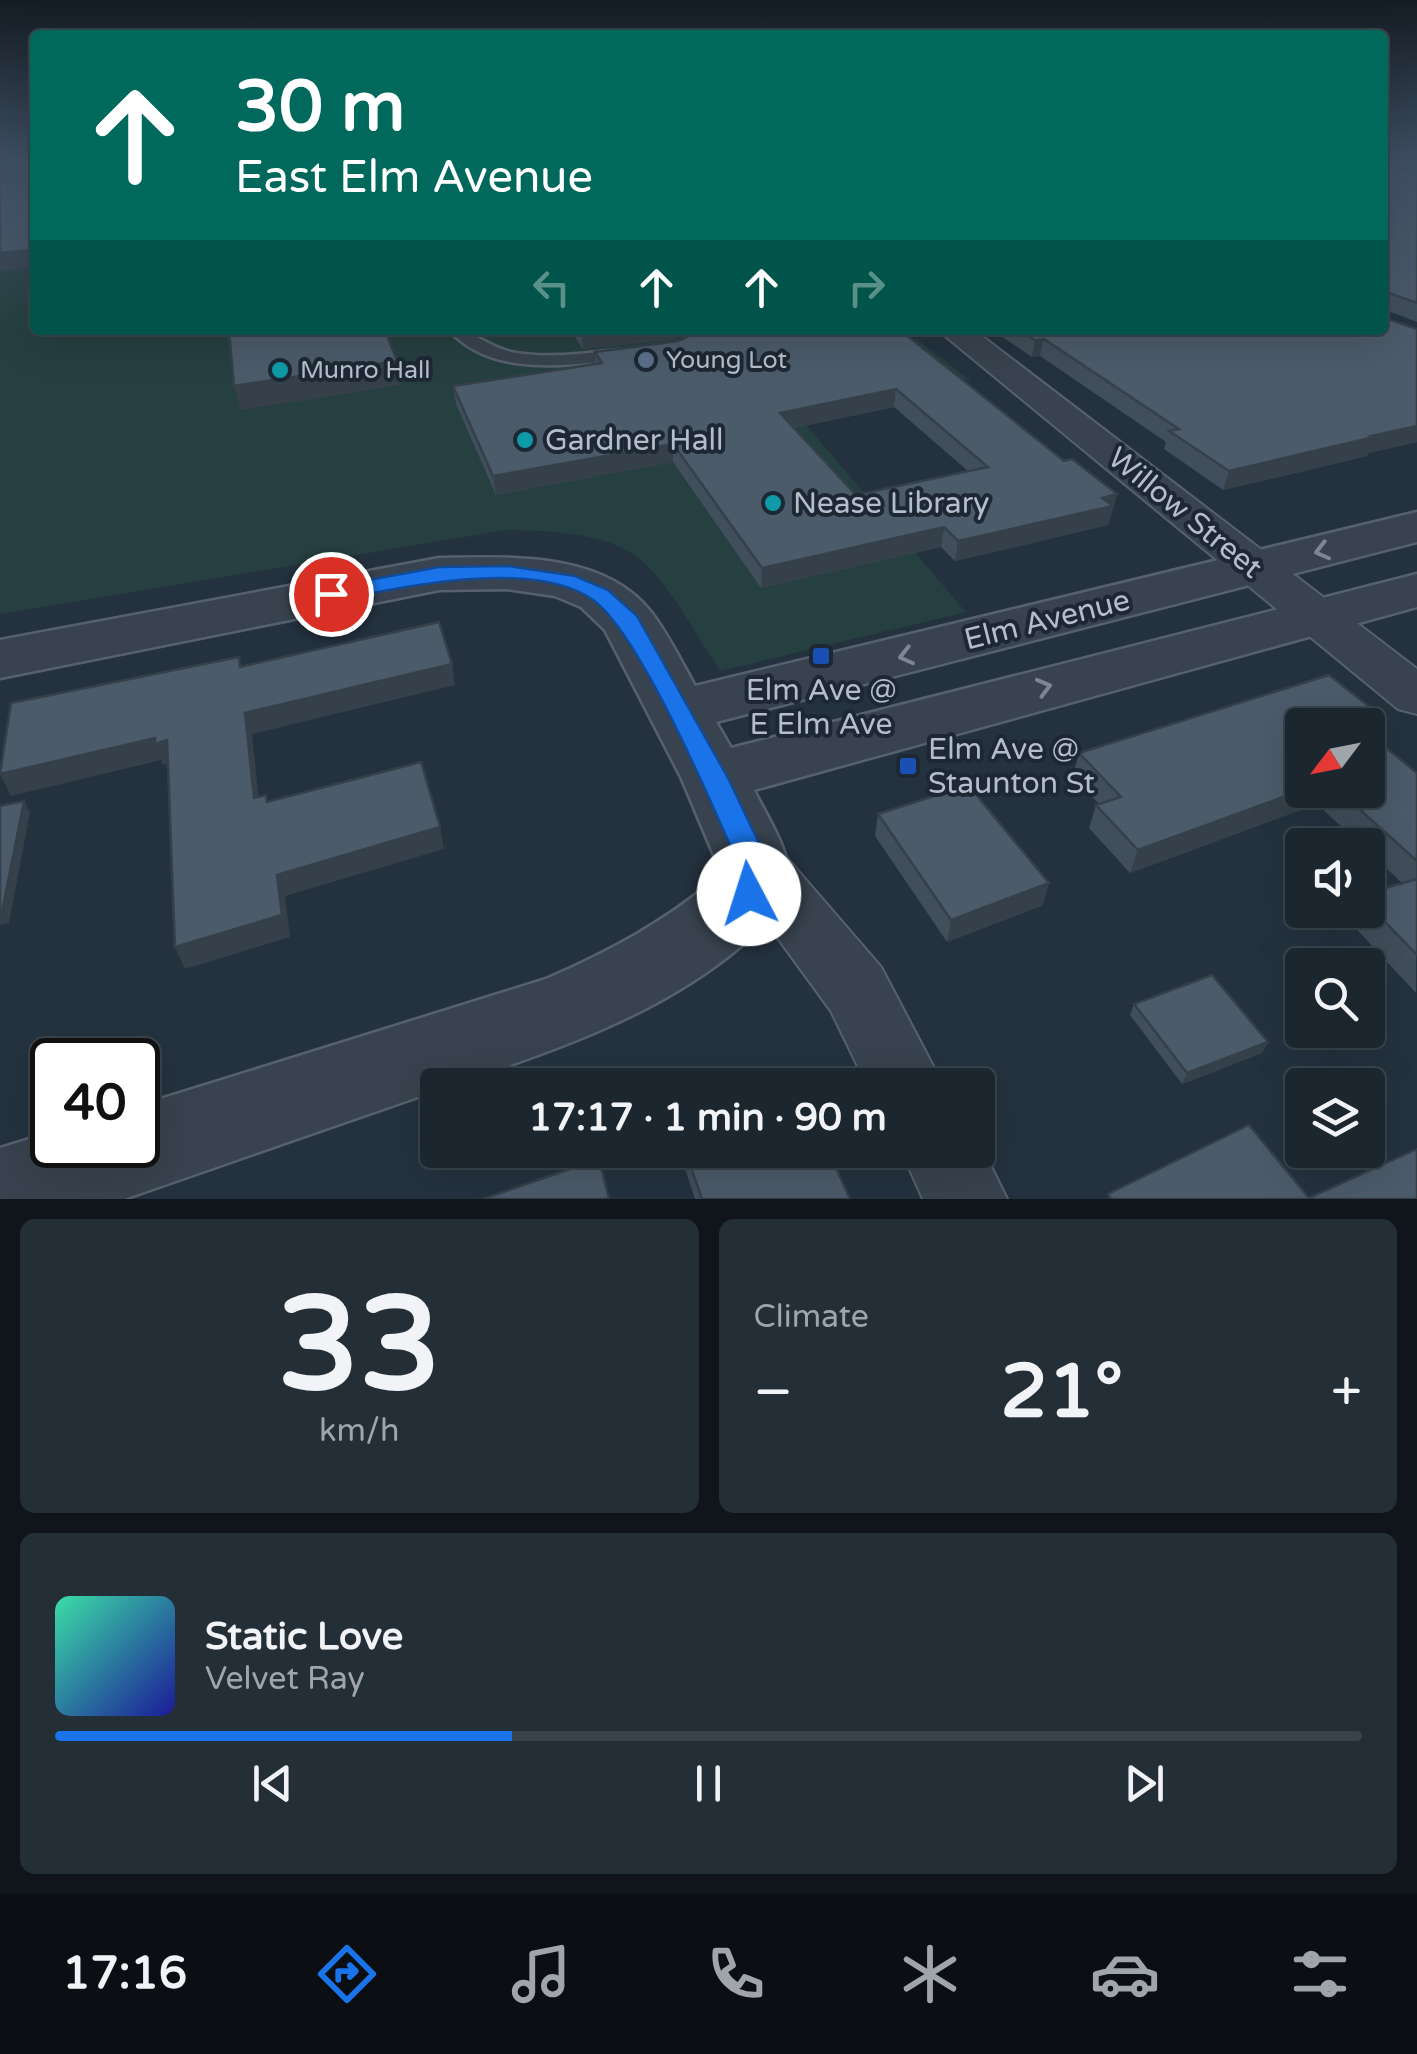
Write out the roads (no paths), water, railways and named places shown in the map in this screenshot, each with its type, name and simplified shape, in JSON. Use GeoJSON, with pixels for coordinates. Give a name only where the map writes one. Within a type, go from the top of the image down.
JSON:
{"type":"FeatureCollection","features":[{"type":"Feature","properties":{"kind":"street","name":"Willow Street"},"geometry":{"type":"LineString","coordinates":[[960,335],[1417,696]]}},
{"type":"Feature","properties":{"kind":"street","name":"Elm Avenue"},"geometry":{"type":"LineString","coordinates":[[696,744],[1254,568],[1417,527]]}},
{"type":"Feature","properties":{"kind":"street"},"geometry":{"type":"LineString","coordinates":[[0,659],[439,574],[508,572],[567,581],[600,595],[628,622],[696,744],[752,860],[856,988],[897,1068]]}},
{"type":"Feature","properties":{"kind":"street","name":"Elm Avenue"},"geometry":{"type":"LineString","coordinates":[[696,744],[952,710],[1417,590]]}},
{"type":"Feature","properties":{"kind":"street"},"geometry":{"type":"LineString","coordinates":[[0,1194],[331,1089],[578,1003],[643,972],[719,922],[749,894],[752,860]]}},
{"type":"Feature","properties":{"kind":"street"},"geometry":{"type":"LineString","coordinates":[[950,1168],[966,1199]]}},
{"type":"Feature","properties":{"kind":"lane"},"geometry":{"type":"LineString","coordinates":[[465,335],[491,353],[527,360],[652,352]]}},
{"type":"Feature","properties":{"kind":"place","name":"Young Lot"},"geometry":{"type":"Point","coordinates":[646,360]}},
{"type":"Feature","properties":{"kind":"place","name":"Munro Hall"},"geometry":{"type":"Point","coordinates":[280,370]}},
{"type":"Feature","properties":{"kind":"place","name":"Gardner Hall"},"geometry":{"type":"Point","coordinates":[525,440]}},
{"type":"Feature","properties":{"kind":"place","name":"Nease Library"},"geometry":{"type":"Point","coordinates":[773,503]}},
{"type":"Feature","properties":{"kind":"place","name":"Elm Ave @ E Elm Ave"},"geometry":{"type":"Point","coordinates":[821,656]}},
{"type":"Feature","properties":{"kind":"place","name":"Elm Ave @ Staunton St"},"geometry":{"type":"Point","coordinates":[908,766]}}]}
